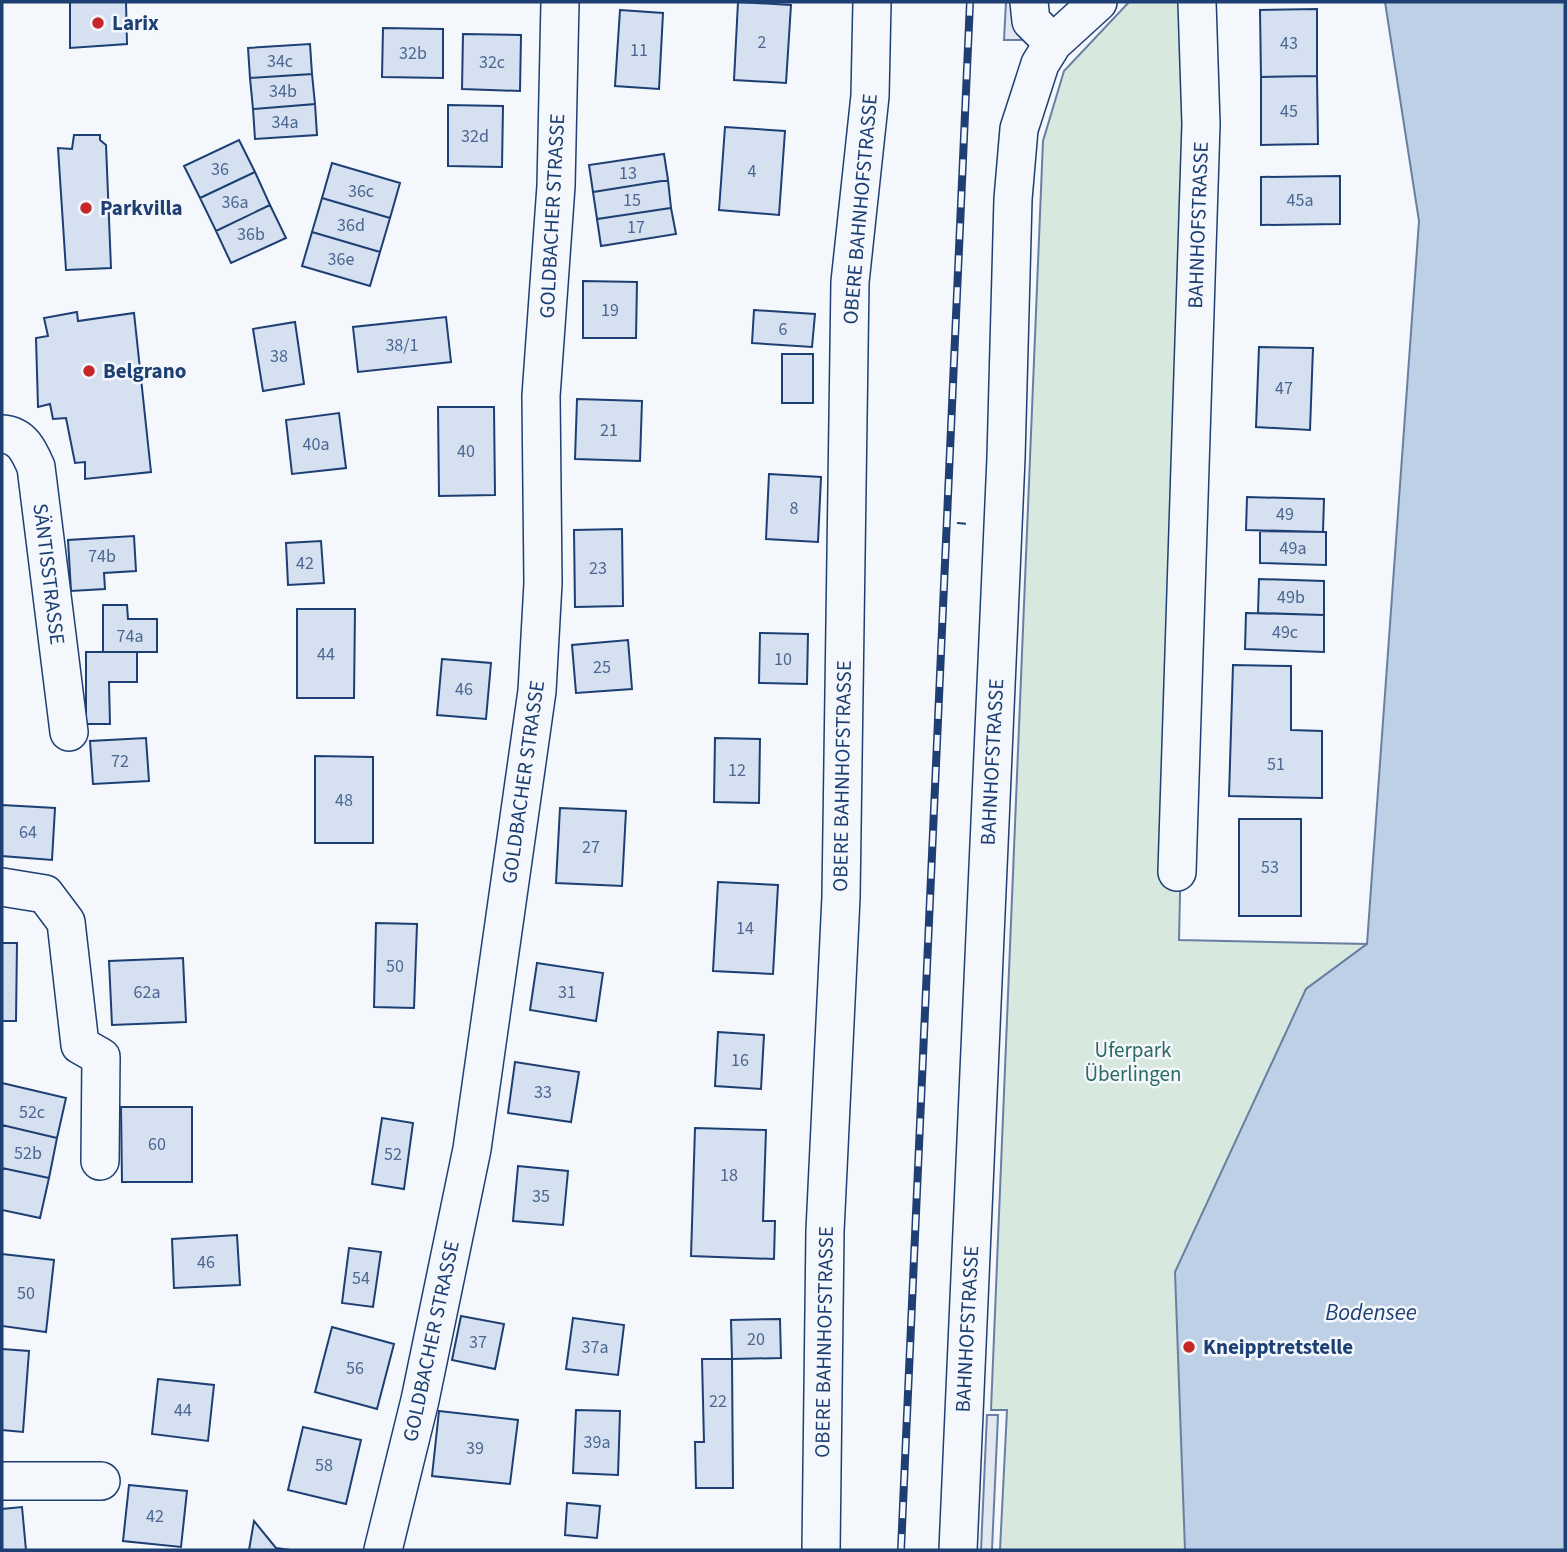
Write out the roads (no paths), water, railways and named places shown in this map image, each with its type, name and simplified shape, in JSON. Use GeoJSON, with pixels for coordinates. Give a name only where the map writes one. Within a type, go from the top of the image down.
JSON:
{"type":"FeatureCollection","features":[{"type":"Feature","properties":{"kind":"street","name":"GOLDBACHER STRASSE"},"geometry":{"type":"LineString","coordinates":[[383,1550],[420,1400],[472,1149],[537,691],[543,583],[541,396],[556,186],[560,2]]}},
{"type":"Feature","properties":{"kind":"street","name":"OBERE BAHNHOFSTRASSE"},"geometry":{"type":"LineString","coordinates":[[821,1550],[825,1231],[841,897],[850,282],[870,96],[872,2]]}},
{"type":"Feature","properties":{"kind":"street"},"geometry":{"type":"LineString","coordinates":[[1029,2],[1031,21],[1053,43]]}},
{"type":"Feature","properties":{"kind":"street","name":"BAHNHOFSTRASSE"},"geometry":{"type":"LineString","coordinates":[[958,1550],[1006,458],[1013,199],[1019,129],[1040,64],[1053,43],[1098,2]]}},
{"type":"Feature","properties":{"kind":"street","name":"BAHNHOFSTRASSE"},"geometry":{"type":"LineString","coordinates":[[1177,872],[1201,124],[1197,2]]}},
{"type":"Feature","properties":{"kind":"street","name":"SÄNTISSTRASSE"},"geometry":{"type":"LineString","coordinates":[[2,434],[9,435],[27,446],[36,467],[69,732]]}},
{"type":"Feature","properties":{"kind":"street"},"geometry":{"type":"LineString","coordinates":[[2,887],[45,894],[66,922],[80,1045],[101,1057],[100,1161]]}},
{"type":"Feature","properties":{"kind":"street"},"geometry":{"type":"LineString","coordinates":[[2,1481],[101,1481]]}},
{"type":"Feature","properties":{"kind":"water","name":"Bodensee"},"geometry":{"type":"Polygon","coordinates":[[[1385,2],[1565,2],[1565,1550],[1185,1550],[1175,1272],[1306,989],[1367,944],[1419,221],[1385,2]]]}},
{"type":"Feature","properties":{"kind":"railway"},"geometry":{"type":"LineString","coordinates":[[901,1550],[970,2]]}},
{"type":"Feature","properties":{"kind":"place","name":"Larix"},"geometry":{"type":"Point","coordinates":[98,23]}},
{"type":"Feature","properties":{"kind":"place","name":"Parkvilla"},"geometry":{"type":"Point","coordinates":[86,208]}},
{"type":"Feature","properties":{"kind":"place","name":"Belgrano"},"geometry":{"type":"Point","coordinates":[89,371]}},
{"type":"Feature","properties":{"kind":"place","name":"Kneipptretstelle"},"geometry":{"type":"Point","coordinates":[1189,1347]}},
{"type":"Feature","properties":{"kind":"park label","name":"Uferpark Überlingen"},"geometry":{"type":"Point","coordinates":[1133,1062]}}]}
